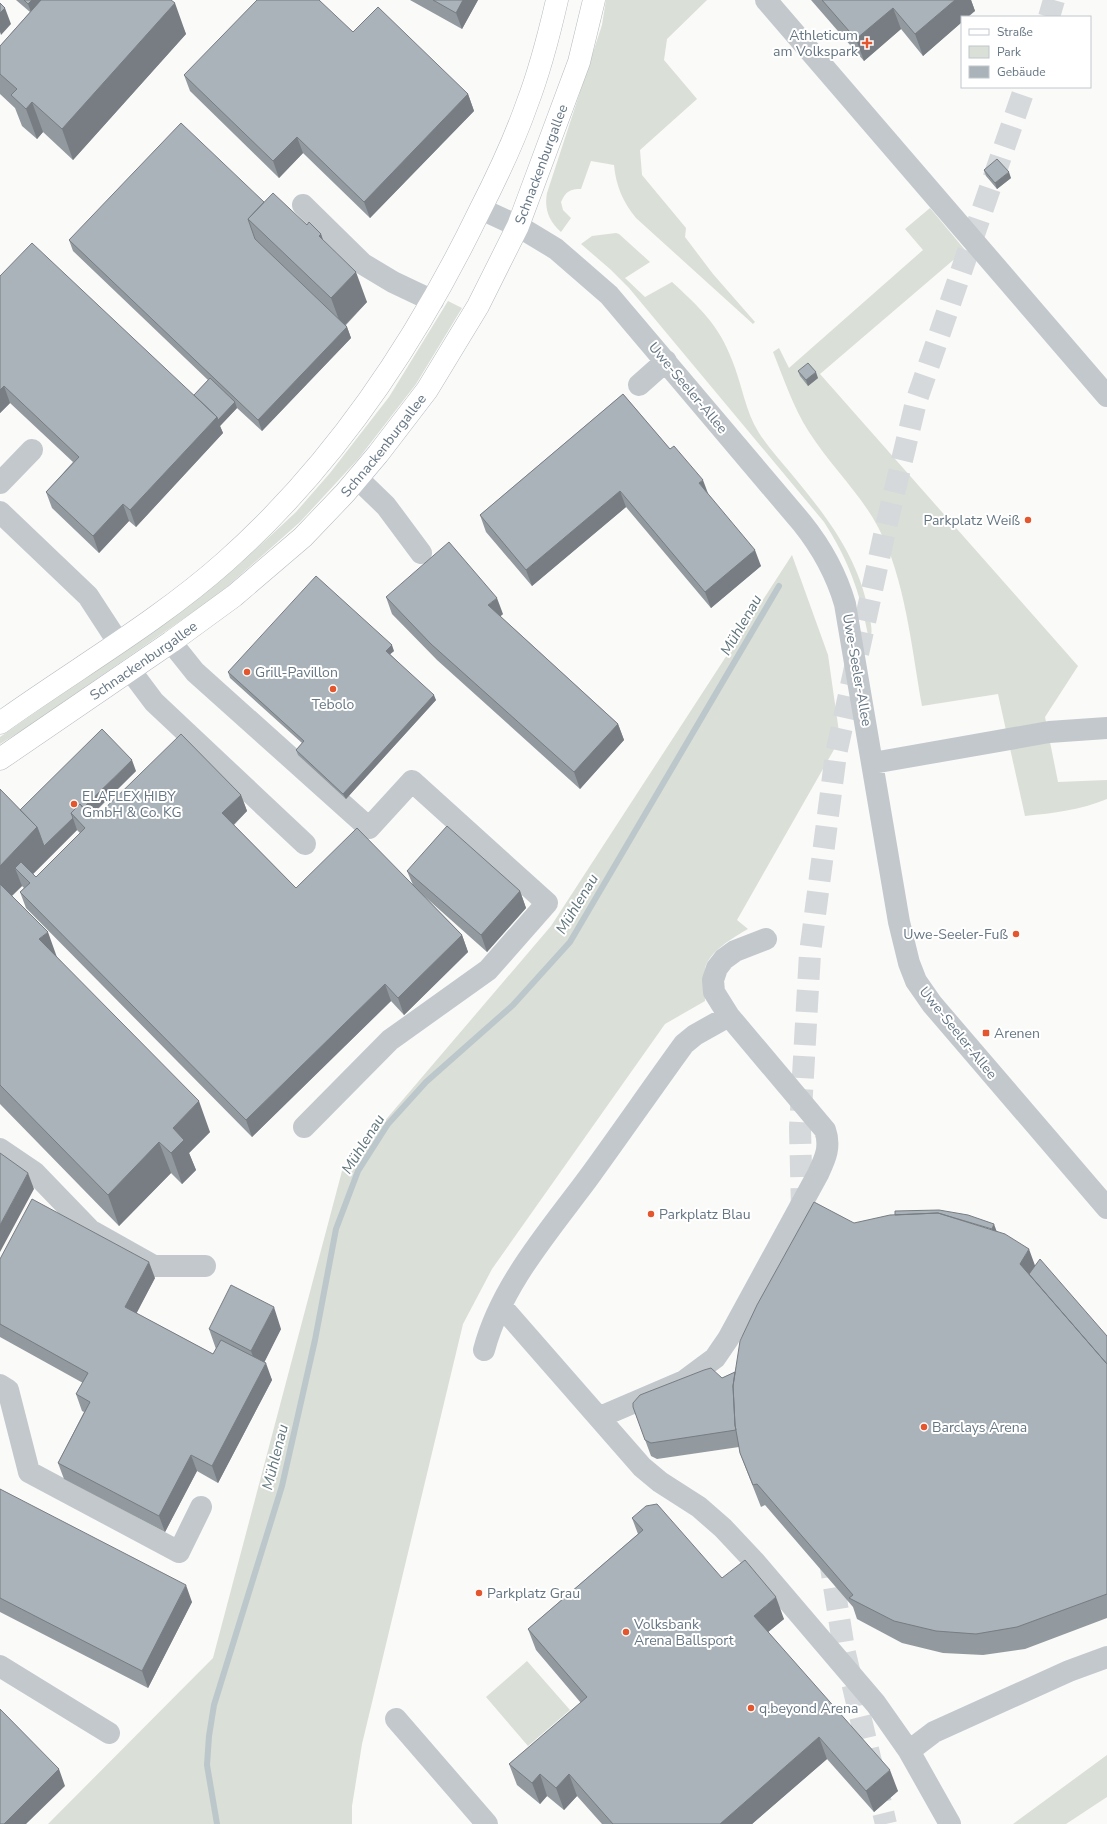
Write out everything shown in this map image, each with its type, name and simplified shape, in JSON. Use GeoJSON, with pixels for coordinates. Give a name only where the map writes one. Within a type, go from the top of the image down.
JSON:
{"type":"FeatureCollection","features":[{"type":"Feature","properties":{"kind":"main road"},"geometry":{"type":"LineString","coordinates":[[0,723],[194,588],[227,560],[292,496],[317,469],[375,393],[455,263],[495,182],[528,104],[545,50],[558,0]]}},
{"type":"Feature","properties":{"kind":"main road","name":"Schnackenburgallee"},"geometry":{"type":"LineString","coordinates":[[0,759],[172,642],[234,596],[303,537],[357,478],[427,390],[478,306],[518,226],[579,62],[594,0]]}},
{"type":"Feature","properties":{"kind":"street"},"geometry":{"type":"LineString","coordinates":[[766,0],[1107,396]]}},
{"type":"Feature","properties":{"kind":"street"},"geometry":{"type":"LineString","coordinates":[[303,205],[363,264],[393,282],[433,301]]}},
{"type":"Feature","properties":{"kind":"street","name":"Uwe-Seeler-Allee"},"geometry":{"type":"LineString","coordinates":[[481,209],[518,226],[556,249],[598,284],[666,361],[802,522],[831,565],[845,604],[903,945],[916,981],[951,1028],[1107,1208]]}},
{"type":"Feature","properties":{"kind":"street"},"geometry":{"type":"LineString","coordinates":[[639,385],[666,361]]}},
{"type":"Feature","properties":{"kind":"street"},"geometry":{"type":"LineString","coordinates":[[0,483],[32,450]]}},
{"type":"Feature","properties":{"kind":"street"},"geometry":{"type":"LineString","coordinates":[[357,478],[386,506],[421,553]]}},
{"type":"Feature","properties":{"kind":"street"},"geometry":{"type":"LineString","coordinates":[[0,512],[88,596],[118,642]]}},
{"type":"Feature","properties":{"kind":"street"},"geometry":{"type":"LineString","coordinates":[[172,642],[195,672],[369,828],[412,781],[547,903],[488,970],[390,1040],[304,1127]]}},
{"type":"Feature","properties":{"kind":"street"},"geometry":{"type":"LineString","coordinates":[[130,670],[154,702],[305,844]]}},
{"type":"Feature","properties":{"kind":"street"},"geometry":{"type":"LineString","coordinates":[[873,763],[1049,732],[1107,728]]}},
{"type":"Feature","properties":{"kind":"street"},"geometry":{"type":"LineString","coordinates":[[600,1417],[684,1380],[715,1358],[728,1339],[818,1174],[827,1153],[828,1140],[825,1130],[730,1016],[714,992],[713,980],[717,968],[724,959],[735,951],[766,939]]}},
{"type":"Feature","properties":{"kind":"street"},"geometry":{"type":"LineString","coordinates":[[484,1350],[488,1334],[525,1265],[684,1044],[695,1035],[730,1016]]}},
{"type":"Feature","properties":{"kind":"street"},"geometry":{"type":"LineString","coordinates":[[0,1149],[34,1172],[90,1230],[154,1266],[204,1266]]}},
{"type":"Feature","properties":{"kind":"street"},"geometry":{"type":"LineString","coordinates":[[502,1306],[642,1467],[660,1482],[699,1507],[749,1556],[876,1704],[909,1751],[950,1824]]}},
{"type":"Feature","properties":{"kind":"street"},"geometry":{"type":"LineString","coordinates":[[0,1385],[8,1390],[29,1472],[179,1552],[201,1507]]}},
{"type":"Feature","properties":{"kind":"street"},"geometry":{"type":"LineString","coordinates":[[909,1751],[934,1732],[1069,1671],[1107,1657]]}},
{"type":"Feature","properties":{"kind":"street"},"geometry":{"type":"LineString","coordinates":[[0,1666],[109,1733]]}},
{"type":"Feature","properties":{"kind":"street"},"geometry":{"type":"LineString","coordinates":[[396,1719],[487,1824]]}},
{"type":"Feature","properties":{"kind":"green space"},"geometry":{"type":"Polygon","coordinates":[[[606,0],[707,0],[667,39],[664,60],[697,99],[640,150],[642,175],[686,228],[685,237],[713,274],[755,322],[753,324],[636,218],[627,206],[621,193],[616,180],[614,165],[591,161],[581,189],[569,191],[561,202],[563,210],[571,218],[561,232],[553,224],[548,214],[546,204],[547,193],[602,25],[606,0]]]}},
{"type":"Feature","properties":{"kind":"green space"},"geometry":{"type":"Polygon","coordinates":[[[930,208],[965,250],[820,374],[1078,666],[1045,717],[1058,782],[1107,780],[1107,799],[1097,803],[1057,812],[1025,816],[998,694],[922,706],[911,638],[901,591],[895,568],[887,547],[878,527],[863,502],[817,444],[803,422],[789,393],[773,352],[779,348],[789,368],[923,250],[905,229],[930,208]]]}},
{"type":"Feature","properties":{"kind":"green space"},"geometry":{"type":"Polygon","coordinates":[[[616,233],[650,262],[625,278],[645,297],[672,282],[699,308],[721,337],[735,369],[754,425],[770,448],[815,503],[838,535],[847,552],[863,589],[871,622],[871,635],[868,635],[861,604],[852,576],[840,549],[824,522],[629,288],[581,244],[592,236],[616,233]]]}},
{"type":"Feature","properties":{"kind":"green space"},"geometry":{"type":"Polygon","coordinates":[[[448,301],[462,308],[416,384],[359,458],[300,522],[219,594],[29,726],[0,744],[0,737],[198,599],[241,563],[296,512],[330,473],[389,397],[448,301]]]}},
{"type":"Feature","properties":{"kind":"green space"},"geometry":{"type":"Polygon","coordinates":[[[792,555],[828,655],[840,739],[737,920],[748,929],[722,946],[707,963],[704,977],[705,1001],[665,1024],[492,1269],[463,1324],[362,1744],[352,1806],[352,1824],[48,1824],[213,1658],[342,1171],[551,926],[792,555]]]}},
{"type":"Feature","properties":{"kind":"green space"},"geometry":{"type":"Polygon","coordinates":[[[527,1661],[570,1710],[528,1746],[486,1697],[527,1661]]]}},
{"type":"Feature","properties":{"kind":"green space"},"geometry":{"type":"Polygon","coordinates":[[[1107,1755],[1107,1797],[1066,1824],[1013,1824],[1107,1755]]]}},
{"type":"Feature","properties":{"kind":"building"},"geometry":{"type":"Polygon","coordinates":[[[24,0],[32,0],[28,4],[24,0]]]}},
{"type":"Feature","properties":{"kind":"building"},"geometry":{"type":"Polygon","coordinates":[[[41,0],[171,0],[175,3],[62,129],[32,102],[26,109],[11,95],[17,89],[0,74],[0,46],[41,0]]]}},
{"type":"Feature","properties":{"kind":"building"},"geometry":{"type":"Polygon","coordinates":[[[257,0],[319,0],[353,32],[378,7],[468,94],[364,202],[297,137],[273,161],[184,75],[257,0]]]}},
{"type":"Feature","properties":{"kind":"building"},"geometry":{"type":"Polygon","coordinates":[[[433,0],[463,0],[456,13],[433,0]]]}},
{"type":"Feature","properties":{"kind":"building"},"geometry":{"type":"Polygon","coordinates":[[[822,0],[955,0],[915,34],[893,8],[856,39],[822,0]]]}},
{"type":"Feature","properties":{"kind":"building"},"geometry":{"type":"Polygon","coordinates":[[[0,3],[5,8],[0,13],[0,3]]]}},
{"type":"Feature","properties":{"kind":"building"},"geometry":{"type":"Polygon","coordinates":[[[181,123],[264,202],[248,219],[255,239],[347,327],[258,420],[69,240],[181,123]]]}},
{"type":"Feature","properties":{"kind":"building"},"geometry":{"type":"Polygon","coordinates":[[[997,159],[1009,172],[995,183],[984,170],[997,159]]]}},
{"type":"Feature","properties":{"kind":"building"},"geometry":{"type":"Polygon","coordinates":[[[273,193],[307,225],[309,222],[321,234],[319,236],[356,272],[331,298],[248,219],[273,193]]]}},
{"type":"Feature","properties":{"kind":"building"},"geometry":{"type":"Polygon","coordinates":[[[32,243],[217,417],[130,510],[123,504],[93,536],[46,492],[79,457],[4,386],[0,390],[0,276],[32,243]]]}},
{"type":"Feature","properties":{"kind":"building"},"geometry":{"type":"Polygon","coordinates":[[[808,363],[816,372],[806,380],[798,371],[808,363]]]}},
{"type":"Feature","properties":{"kind":"building"},"geometry":{"type":"Polygon","coordinates":[[[210,378],[235,402],[218,420],[217,417],[194,395],[210,378]]]}},
{"type":"Feature","properties":{"kind":"building"},"geometry":{"type":"Polygon","coordinates":[[[623,394],[670,449],[674,446],[703,480],[699,483],[755,550],[705,592],[620,491],[526,570],[480,515],[623,394]]]}},
{"type":"Feature","properties":{"kind":"building"},"geometry":{"type":"Polygon","coordinates":[[[449,542],[497,598],[488,605],[618,724],[574,772],[431,644],[386,597],[449,542]]]}},
{"type":"Feature","properties":{"kind":"building","name":"Tebolo"},"geometry":{"type":"Polygon","coordinates":[[[316,576],[392,645],[386,651],[434,695],[343,794],[296,750],[304,741],[228,672],[316,576]]]}},
{"type":"Feature","properties":{"kind":"building"},"geometry":{"type":"Polygon","coordinates":[[[102,729],[132,760],[83,808],[80,804],[71,813],[73,818],[44,846],[37,827],[20,810],[102,729]]]}},
{"type":"Feature","properties":{"kind":"building"},"geometry":{"type":"Polygon","coordinates":[[[181,734],[241,795],[222,813],[296,888],[357,828],[462,935],[398,998],[385,984],[246,1120],[20,892],[30,883],[15,868],[21,862],[36,877],[85,828],[71,813],[80,804],[94,819],[181,734]]]}},
{"type":"Feature","properties":{"kind":"building"},"geometry":{"type":"Polygon","coordinates":[[[0,789],[37,827],[0,866],[0,789]]]}},
{"type":"Feature","properties":{"kind":"building"},"geometry":{"type":"Polygon","coordinates":[[[447,826],[520,891],[481,935],[407,871],[447,826]]]}},
{"type":"Feature","properties":{"kind":"building"},"geometry":{"type":"Polygon","coordinates":[[[0,884],[48,932],[39,939],[199,1101],[173,1128],[184,1140],[171,1153],[159,1142],[108,1195],[0,1085],[0,884]]]}},
{"type":"Feature","properties":{"kind":"building"},"geometry":{"type":"Polygon","coordinates":[[[0,1153],[28,1173],[0,1225],[0,1153]]]}},
{"type":"Feature","properties":{"kind":"building"},"geometry":{"type":"Polygon","coordinates":[[[32,1199],[149,1262],[125,1307],[213,1354],[221,1340],[266,1363],[212,1466],[191,1455],[159,1516],[58,1463],[90,1402],[76,1394],[88,1373],[0,1324],[0,1259],[32,1199]]]}},
{"type":"Feature","properties":{"kind":"building","name":"Barclays Arena"},"geometry":{"type":"Polygon","coordinates":[[[814,1202],[854,1223],[890,1215],[938,1213],[1005,1234],[1029,1249],[1020,1264],[1107,1364],[1107,1594],[1017,1627],[976,1634],[936,1631],[894,1621],[849,1598],[853,1595],[757,1484],[753,1485],[740,1453],[735,1425],[733,1386],[740,1341],[757,1305],[814,1202]]]}},
{"type":"Feature","properties":{"kind":"building"},"geometry":{"type":"Polygon","coordinates":[[[939,1210],[968,1215],[994,1224],[992,1229],[938,1213],[895,1215],[895,1211],[939,1210]]]}},
{"type":"Feature","properties":{"kind":"building"},"geometry":{"type":"Polygon","coordinates":[[[1040,1259],[1107,1336],[1107,1364],[1029,1274],[1040,1259]]]}},
{"type":"Feature","properties":{"kind":"building"},"geometry":{"type":"Polygon","coordinates":[[[231,1285],[274,1307],[251,1351],[209,1329],[231,1285]]]}},
{"type":"Feature","properties":{"kind":"building"},"geometry":{"type":"Polygon","coordinates":[[[711,1368],[722,1378],[735,1372],[733,1386],[736,1430],[651,1443],[645,1440],[633,1407],[633,1403],[640,1395],[711,1368]]]}},
{"type":"Feature","properties":{"kind":"building"},"geometry":{"type":"Polygon","coordinates":[[[0,1489],[186,1585],[142,1671],[0,1598],[0,1489]]]}},
{"type":"Feature","properties":{"kind":"building"},"geometry":{"type":"Polygon","coordinates":[[[657,1504],[722,1578],[745,1560],[776,1597],[754,1616],[890,1770],[866,1791],[819,1737],[720,1824],[613,1824],[569,1774],[556,1788],[540,1774],[532,1783],[509,1764],[587,1697],[528,1629],[643,1530],[632,1518],[646,1506],[657,1504]]]}},
{"type":"Feature","properties":{"kind":"building"},"geometry":{"type":"Polygon","coordinates":[[[0,1709],[59,1769],[4,1824],[0,1824],[0,1709]]]}},
{"type":"Feature","properties":{"kind":"waterway","name":"Mühlenau"},"geometry":{"type":"LineString","coordinates":[[217,1824],[207,1765],[209,1736],[214,1705],[282,1486],[315,1340],[336,1229],[358,1171],[388,1124],[426,1082],[513,1005],[570,942],[779,586]]}},
{"type":"Feature","properties":{"kind":"tunnel"},"geometry":{"type":"LineString","coordinates":[[1049,16],[1054,0]]}},
{"type":"Feature","properties":{"kind":"tunnel"},"geometry":{"type":"LineString","coordinates":[[802,1210],[800,1128],[810,953],[836,754],[885,531],[916,402],[1025,88]]}},
{"type":"Feature","properties":{"kind":"tunnel"},"geometry":{"type":"LineString","coordinates":[[829,1555],[844,1649],[886,1824]]}},
{"type":"Feature","properties":{"kind":"place","name":"Athleticum am Volkspark"},"geometry":{"type":"Point","coordinates":[867,43]}},
{"type":"Feature","properties":{"kind":"place","name":"Parkplatz Weiß"},"geometry":{"type":"Point","coordinates":[1028,520]}},
{"type":"Feature","properties":{"kind":"place","name":"Grill-Pavillon"},"geometry":{"type":"Point","coordinates":[247,672]}},
{"type":"Feature","properties":{"kind":"place","name":"Tebolo"},"geometry":{"type":"Point","coordinates":[333,689]}},
{"type":"Feature","properties":{"kind":"place","name":"ELAFLEX HIBY GmbH & Co. KG"},"geometry":{"type":"Point","coordinates":[74,804]}},
{"type":"Feature","properties":{"kind":"place","name":"Uwe-Seeler-Fuß"},"geometry":{"type":"Point","coordinates":[1016,934]}},
{"type":"Feature","properties":{"kind":"place","name":"Arenen"},"geometry":{"type":"Point","coordinates":[986,1033]}},
{"type":"Feature","properties":{"kind":"place","name":"Parkplatz Blau"},"geometry":{"type":"Point","coordinates":[651,1214]}},
{"type":"Feature","properties":{"kind":"place","name":"Barclays Arena"},"geometry":{"type":"Point","coordinates":[924,1427]}},
{"type":"Feature","properties":{"kind":"place","name":"Parkplatz Grau"},"geometry":{"type":"Point","coordinates":[479,1593]}},
{"type":"Feature","properties":{"kind":"place","name":"Volksbank Arena Ballsport"},"geometry":{"type":"Point","coordinates":[626,1632]}},
{"type":"Feature","properties":{"kind":"place","name":"q.beyond Arena"},"geometry":{"type":"Point","coordinates":[751,1708]}}]}
